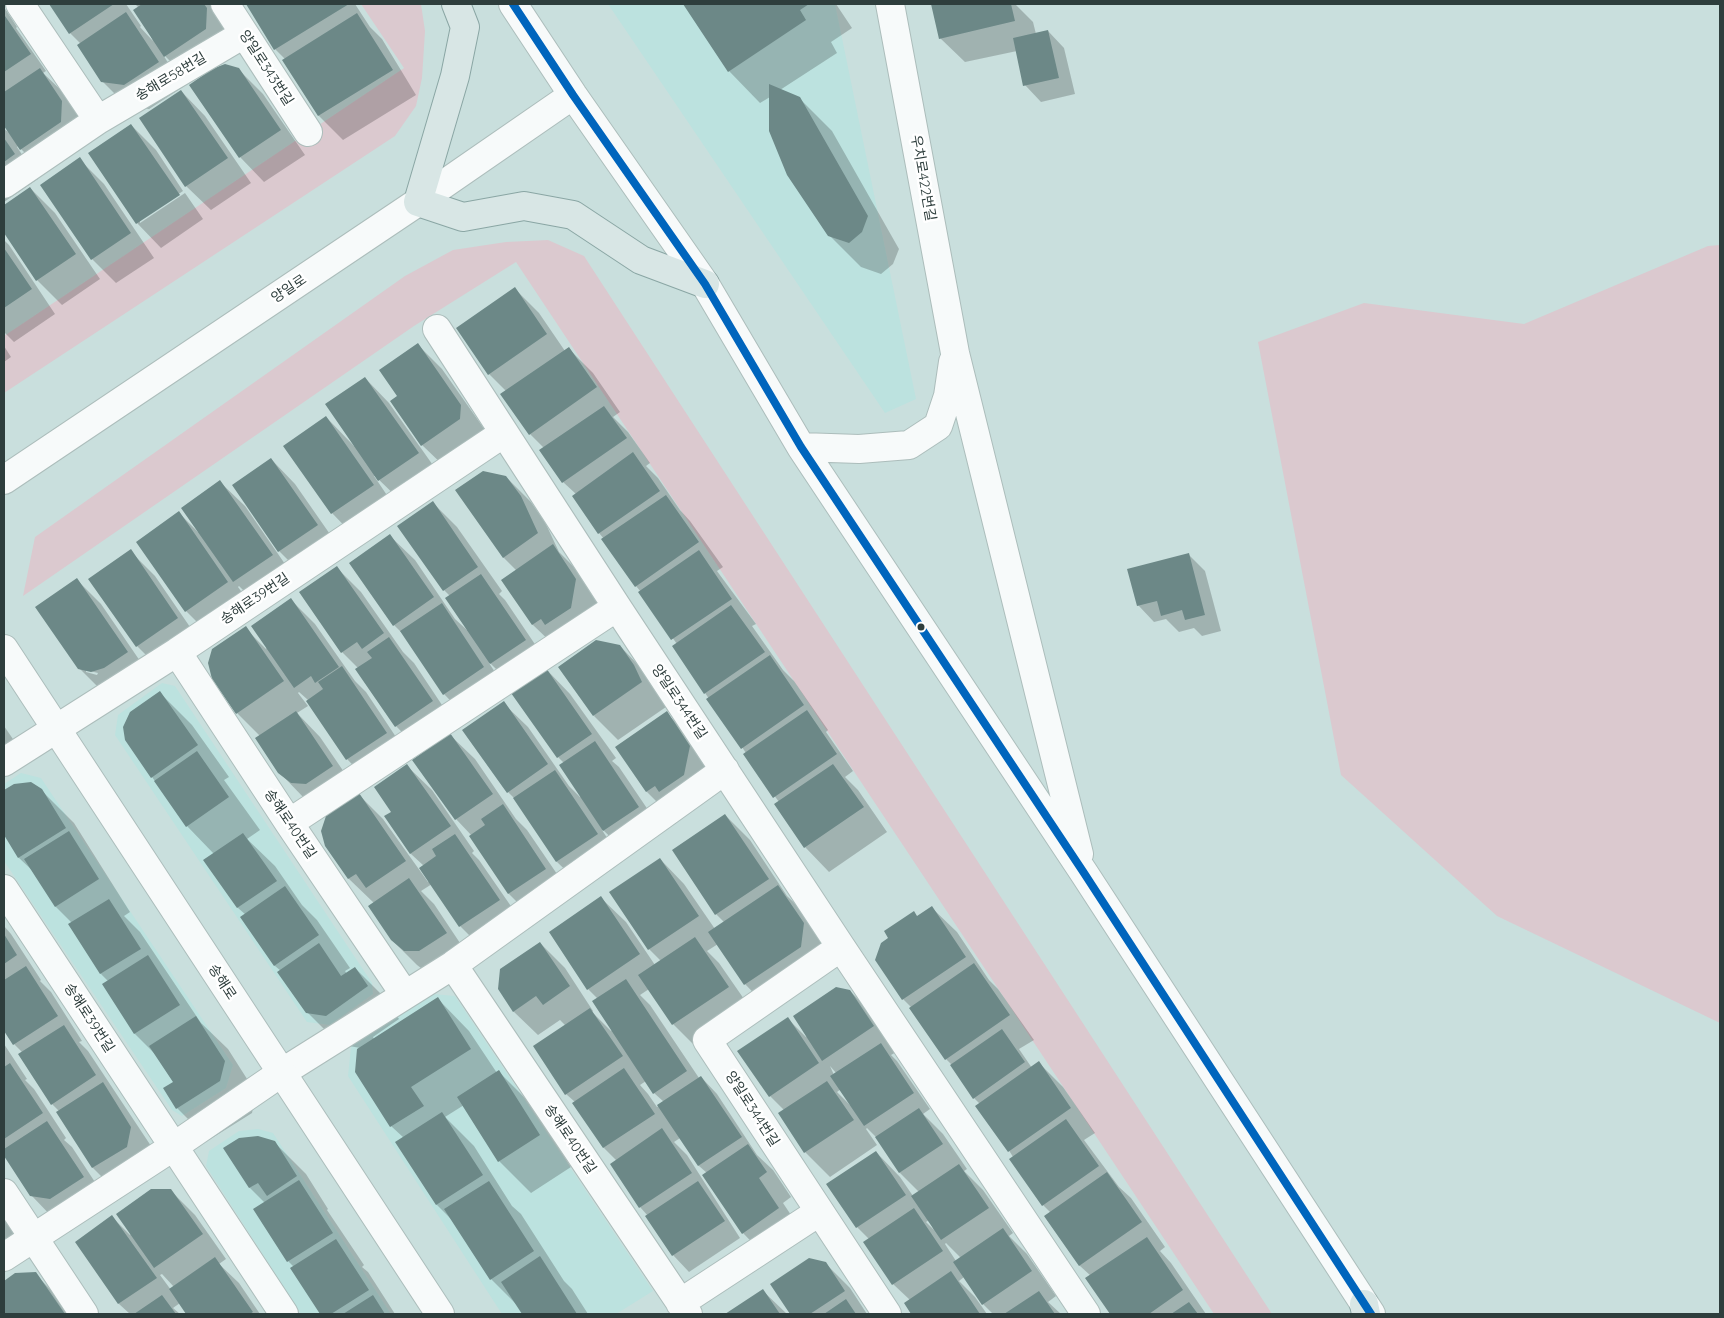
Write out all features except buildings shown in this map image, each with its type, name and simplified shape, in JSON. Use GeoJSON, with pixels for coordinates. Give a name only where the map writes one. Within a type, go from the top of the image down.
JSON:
{"type":"FeatureCollection","features":[{"type":"Feature","properties":{"kind":"main road"},"geometry":{"type":"LineString","coordinates":[[456,4],[465,27],[455,76],[418,202],[463,217],[524,206],[573,215],[641,260],[705,284]]}},
{"type":"Feature","properties":{"kind":"street"},"geometry":{"type":"LineString","coordinates":[[20,4],[98,120]]}},
{"type":"Feature","properties":{"kind":"street","name":"양일로343번길"},"geometry":{"type":"LineString","coordinates":[[224,4],[308,132]]}},
{"type":"Feature","properties":{"kind":"street"},"geometry":{"type":"LineString","coordinates":[[513,4],[573,95],[705,284],[801,447],[1084,873],[1367,1311]]}},
{"type":"Feature","properties":{"kind":"street","name":"우치로422번길"},"geometry":{"type":"LineString","coordinates":[[890,4],[955,353],[1084,873]]}},
{"type":"Feature","properties":{"kind":"street","name":"송해로58번길"},"geometry":{"type":"LineString","coordinates":[[4,184],[98,120],[244,34]]}},
{"type":"Feature","properties":{"kind":"street","name":"양일로"},"geometry":{"type":"LineString","coordinates":[[4,480],[418,202],[573,95]]}},
{"type":"Feature","properties":{"kind":"street","name":"양일로344번길"},"geometry":{"type":"LineString","coordinates":[[437,329],[841,948],[1086,1314]]}},
{"type":"Feature","properties":{"kind":"street"},"geometry":{"type":"LineString","coordinates":[[801,447],[859,449],[909,445],[938,426],[948,396],[955,353]]}},
{"type":"Feature","properties":{"kind":"street","name":"송해로39번길"},"geometry":{"type":"LineString","coordinates":[[4,762],[177,652],[504,433]]}},
{"type":"Feature","properties":{"kind":"street"},"geometry":{"type":"LineString","coordinates":[[289,823],[617,607]]}},
{"type":"Feature","properties":{"kind":"street","name":"송해로"},"geometry":{"type":"LineString","coordinates":[[4,649],[440,1314]]}},
{"type":"Feature","properties":{"kind":"street","name":"송해로40번길"},"geometry":{"type":"LineString","coordinates":[[177,652],[405,995]]}},
{"type":"Feature","properties":{"kind":"street"},"geometry":{"type":"LineString","coordinates":[[4,1257],[173,1147],[282,1073],[453,964],[725,770]]}},
{"type":"Feature","properties":{"kind":"street","name":"송해로39번길"},"geometry":{"type":"LineString","coordinates":[[4,889],[284,1314]]}},
{"type":"Feature","properties":{"kind":"street","name":"양일로344번길"},"geometry":{"type":"LineString","coordinates":[[841,948],[706,1040],[887,1314]]}},
{"type":"Feature","properties":{"kind":"street","name":"송해로40번길"},"geometry":{"type":"LineString","coordinates":[[453,964],[684,1309]]}},
{"type":"Feature","properties":{"kind":"street"},"geometry":{"type":"LineString","coordinates":[[4,1193],[84,1314]]}},
{"type":"Feature","properties":{"kind":"street"},"geometry":{"type":"LineString","coordinates":[[684,1309],[819,1212]]}},
{"type":"Feature","properties":{"kind":"shaded area"},"geometry":{"type":"Polygon","coordinates":[[[361,4],[421,4],[425,31],[422,78],[416,106],[395,136],[4,393],[4,336],[404,68],[361,4]]]}},
{"type":"Feature","properties":{"kind":"shaded area"},"geometry":{"type":"Polygon","coordinates":[[[608,4],[835,4],[916,399],[885,413],[608,4]]]}},
{"type":"Feature","properties":{"kind":"shaded area"},"geometry":{"type":"Polygon","coordinates":[[[548,240],[584,256],[1272,1314],[1214,1314],[516,262],[414,326],[23,596],[35,537],[405,276],[453,250],[506,242],[548,240]]]}},
{"type":"Feature","properties":{"kind":"shaded area"},"geometry":{"type":"Polygon","coordinates":[[[1720,245],[1720,1023],[1497,916],[1341,775],[1258,342],[1364,303],[1524,324],[1708,246],[1720,245]]]}},
{"type":"Feature","properties":{"kind":"shaded area"},"geometry":{"type":"Polygon","coordinates":[[[162,683],[175,686],[372,983],[373,994],[330,1025],[307,1022],[115,735],[118,715],[162,683]]]}},
{"type":"Feature","properties":{"kind":"shaded area"},"geometry":{"type":"Polygon","coordinates":[[[21,773],[41,778],[233,1065],[226,1088],[182,1116],[172,1110],[4,861],[4,784],[21,773]]]}},
{"type":"Feature","properties":{"kind":"shaded area"},"geometry":{"type":"Polygon","coordinates":[[[433,994],[455,996],[653,1291],[616,1314],[502,1314],[348,1076],[351,1046],[433,994]]]}},
{"type":"Feature","properties":{"kind":"shaded area"},"geometry":{"type":"Polygon","coordinates":[[[258,1129],[273,1133],[391,1314],[301,1314],[206,1166],[209,1151],[239,1131],[258,1129]]]}},
{"type":"Feature","properties":{"kind":"transit line"},"geometry":{"type":"LineString","coordinates":[[513,4],[573,95],[705,284],[801,447],[1084,873],[1371,1314]]}}]}
